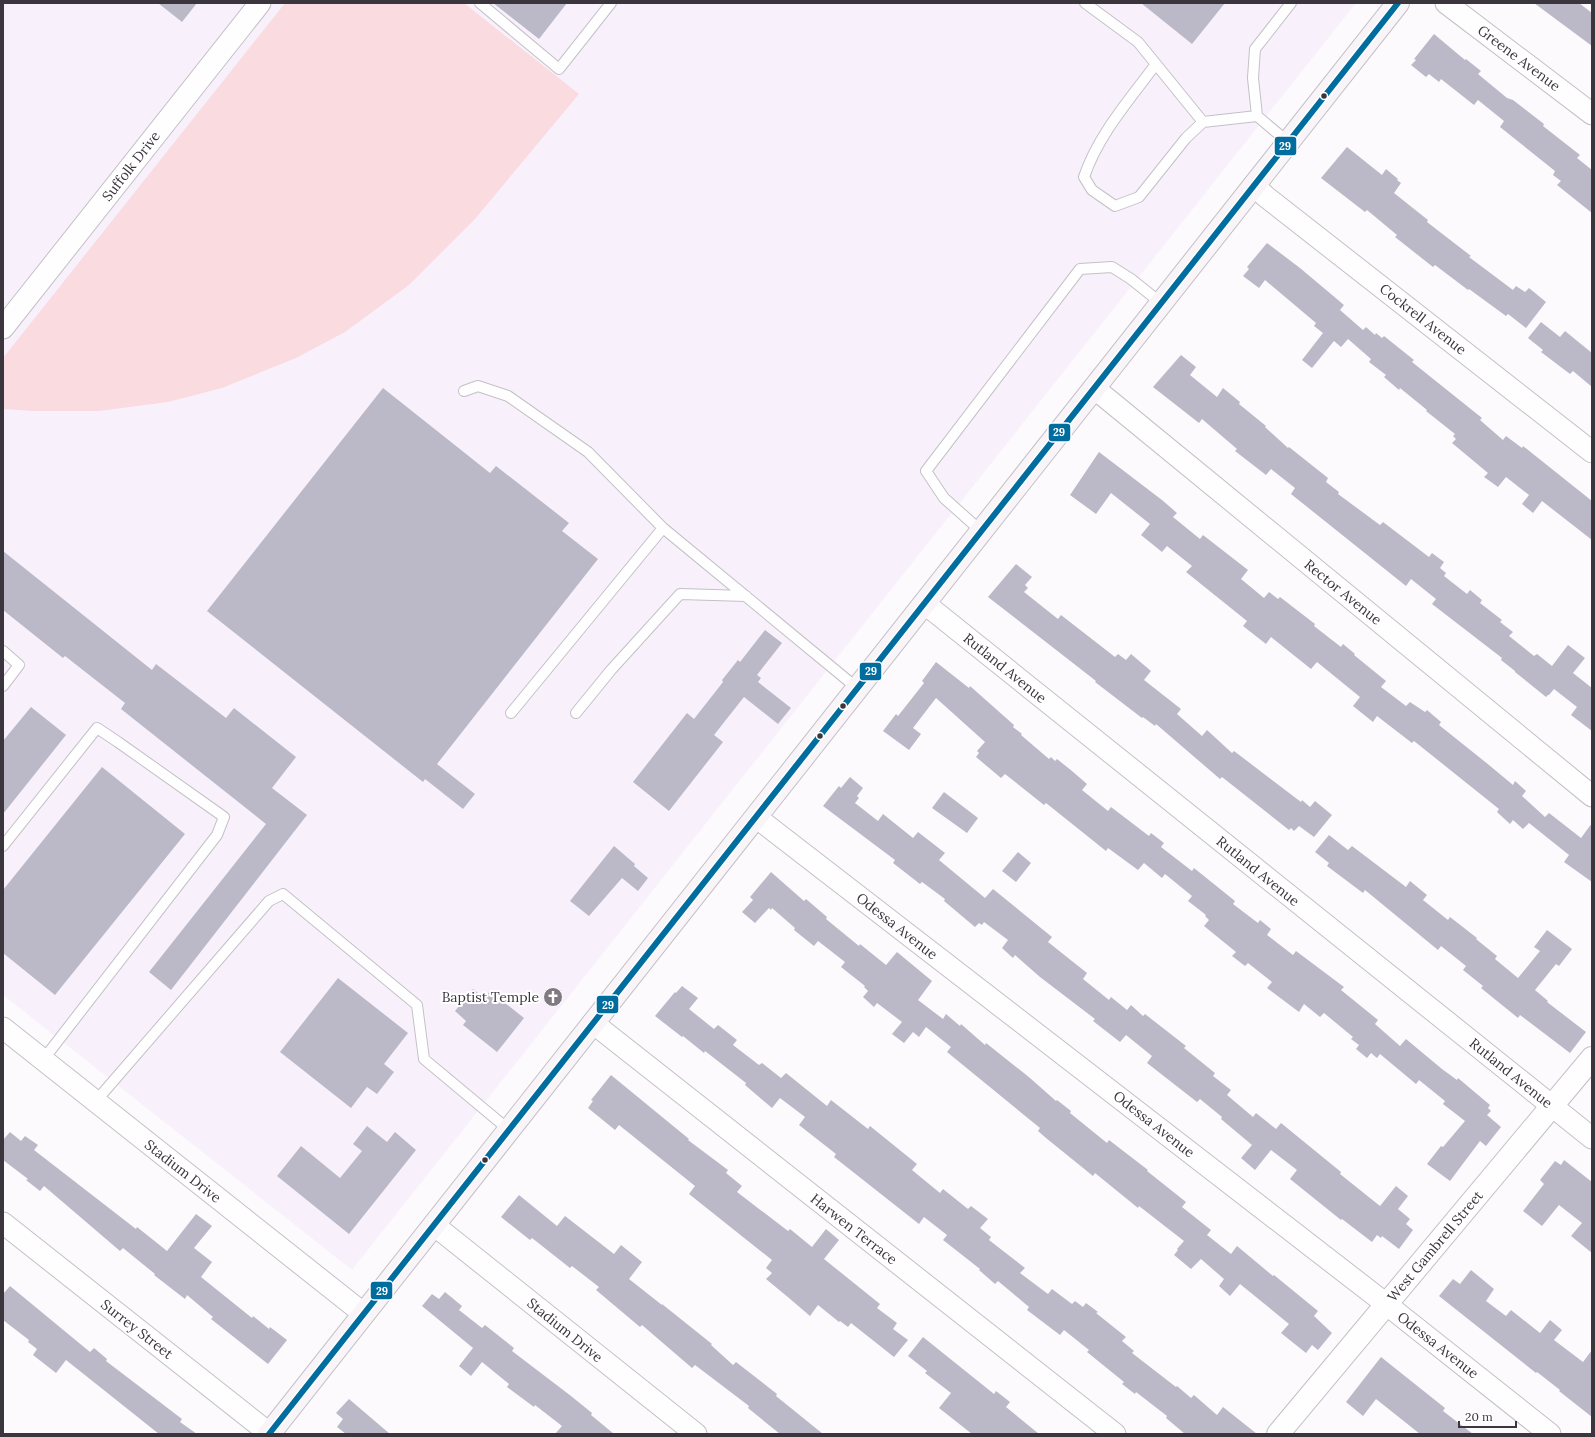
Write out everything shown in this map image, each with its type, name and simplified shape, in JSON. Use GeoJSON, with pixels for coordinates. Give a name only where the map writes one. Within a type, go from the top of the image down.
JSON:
{"type":"FeatureCollection","features":[{"type":"Feature","properties":{"kind":"main road"},"geometry":{"type":"LineString","coordinates":[[270,1434],[1398,3]]}},
{"type":"Feature","properties":{"kind":"street","name":"Suffolk Drive"},"geometry":{"type":"LineString","coordinates":[[3,328],[260,3]]}},
{"type":"Feature","properties":{"kind":"street","name":"Greene Avenue"},"geometry":{"type":"LineString","coordinates":[[1446,3],[1592,114]]}},
{"type":"Feature","properties":{"kind":"street","name":"Cockrell Avenue"},"geometry":{"type":"LineString","coordinates":[[1254,185],[1265,196],[1592,452]]}},
{"type":"Feature","properties":{"kind":"street","name":"Rector Avenue"},"geometry":{"type":"LineString","coordinates":[[1094,388],[1592,796]]}},
{"type":"Feature","properties":{"kind":"street","name":"Rutland Avenue"},"geometry":{"type":"LineString","coordinates":[[924,603],[1592,1138]]}},
{"type":"Feature","properties":{"kind":"street","name":"Odessa Avenue"},"geometry":{"type":"LineString","coordinates":[[756,817],[1386,1304],[1550,1434]]}},
{"type":"Feature","properties":{"kind":"street","name":"Harwen Terrace"},"geometry":{"type":"LineString","coordinates":[[593,1023],[1115,1434]]}},
{"type":"Feature","properties":{"kind":"street","name":"Stadium Drive"},"geometry":{"type":"LineString","coordinates":[[3,1028],[364,1314]]}},
{"type":"Feature","properties":{"kind":"street","name":"West Gambrell Street"},"geometry":{"type":"LineString","coordinates":[[1278,1434],[1592,1058]]}},
{"type":"Feature","properties":{"kind":"street","name":"Surrey Street"},"geometry":{"type":"LineString","coordinates":[[3,1223],[270,1434]]}},
{"type":"Feature","properties":{"kind":"street","name":"Stadium Drive"},"geometry":{"type":"LineString","coordinates":[[434,1225],[696,1434]]}},
{"type":"Feature","properties":{"kind":"lane"},"geometry":{"type":"LineString","coordinates":[[480,3],[559,69],[611,3]]}},
{"type":"Feature","properties":{"kind":"lane"},"geometry":{"type":"LineString","coordinates":[[1085,3],[1138,42],[1203,122]]}},
{"type":"Feature","properties":{"kind":"lane"},"geometry":{"type":"LineString","coordinates":[[1288,142],[1257,116],[1253,78],[1255,49],[1291,3]]}},
{"type":"Feature","properties":{"kind":"lane"},"geometry":{"type":"LineString","coordinates":[[1156,64],[1110,127],[1089,162],[1084,177],[1092,190],[1115,206],[1139,197],[1186,138],[1203,122],[1257,116]]}},
{"type":"Feature","properties":{"kind":"lane"},"geometry":{"type":"LineString","coordinates":[[981,531],[944,498],[926,471],[1080,269],[1112,267],[1131,279],[1161,303]]}},
{"type":"Feature","properties":{"kind":"lane"},"geometry":{"type":"LineString","coordinates":[[464,391],[478,386],[508,396],[588,452],[663,528],[857,688]]}},
{"type":"Feature","properties":{"kind":"lane"},"geometry":{"type":"LineString","coordinates":[[511,713],[663,528]]}},
{"type":"Feature","properties":{"kind":"lane"},"geometry":{"type":"LineString","coordinates":[[576,712],[611,670],[680,594],[746,596]]}},
{"type":"Feature","properties":{"kind":"lane"},"geometry":{"type":"LineString","coordinates":[[3,651],[19,665],[3,686]]}},
{"type":"Feature","properties":{"kind":"lane"},"geometry":{"type":"LineString","coordinates":[[3,846],[97,728],[224,817],[217,836],[43,1060]]}},
{"type":"Feature","properties":{"kind":"lane"},"geometry":{"type":"LineString","coordinates":[[96,1101],[269,901],[283,894],[417,1005],[424,1059],[509,1130]]}},
{"type":"Feature","properties":{"kind":"shaded area"},"geometry":{"type":"Polygon","coordinates":[[[3,3],[1356,3],[352,1270],[3,995],[3,3]]]}},
{"type":"Feature","properties":{"kind":"shaded area"},"geometry":{"type":"Polygon","coordinates":[[[285,3],[464,3],[579,94],[475,219],[409,285],[345,332],[296,358],[222,388],[168,402],[99,411],[32,411],[3,409],[3,358],[285,3]]]}},
{"type":"Feature","properties":{"kind":"building"},"geometry":{"type":"Polygon","coordinates":[[[158,3],[197,3],[182,22],[158,3]]]}},
{"type":"Feature","properties":{"kind":"building"},"geometry":{"type":"Polygon","coordinates":[[[493,3],[567,3],[539,39],[493,3]]]}},
{"type":"Feature","properties":{"kind":"building"},"geometry":{"type":"Polygon","coordinates":[[[1141,3],[1225,3],[1192,44],[1141,3]]]}},
{"type":"Feature","properties":{"kind":"building"},"geometry":{"type":"Polygon","coordinates":[[[1534,3],[1579,3],[1592,13],[1592,46],[1534,3]]]}},
{"type":"Feature","properties":{"kind":"building"},"geometry":{"type":"Polygon","coordinates":[[[1434,34],[1465,60],[1466,59],[1481,71],[1478,74],[1507,98],[1513,100],[1544,124],[1543,126],[1580,155],[1577,158],[1592,170],[1592,213],[1557,185],[1561,181],[1553,175],[1555,171],[1500,127],[1504,121],[1478,100],[1474,105],[1441,79],[1439,82],[1429,74],[1426,77],[1411,65],[1434,34]]]}},
{"type":"Feature","properties":{"kind":"building"},"geometry":{"type":"Polygon","coordinates":[[[1347,147],[1382,175],[1386,169],[1398,179],[1397,180],[1401,183],[1394,193],[1428,220],[1427,222],[1471,256],[1469,257],[1513,290],[1516,286],[1525,292],[1529,288],[1546,302],[1526,328],[1508,314],[1506,316],[1469,289],[1468,290],[1435,265],[1433,267],[1395,237],[1397,235],[1367,210],[1365,212],[1321,178],[1347,147]]]}},
{"type":"Feature","properties":{"kind":"building"},"geometry":{"type":"Polygon","coordinates":[[[1267,243],[1300,268],[1344,305],[1340,310],[1363,330],[1366,327],[1375,335],[1376,333],[1382,338],[1384,336],[1414,360],[1412,362],[1482,418],[1480,420],[1503,440],[1506,436],[1522,448],[1523,446],[1592,501],[1592,540],[1542,501],[1533,513],[1522,504],[1529,495],[1506,477],[1498,487],[1484,477],[1488,473],[1452,443],[1456,439],[1453,436],[1455,434],[1400,388],[1399,390],[1384,377],[1386,375],[1369,362],[1371,359],[1348,339],[1341,347],[1334,341],[1312,368],[1302,360],[1323,333],[1314,326],[1316,323],[1265,280],[1259,288],[1243,276],[1249,269],[1247,267],[1267,243]]]}},
{"type":"Feature","properties":{"kind":"building"},"geometry":{"type":"Polygon","coordinates":[[[1541,322],[1560,337],[1565,331],[1592,353],[1592,387],[1573,371],[1570,374],[1541,352],[1543,350],[1528,338],[1541,322]]]}},
{"type":"Feature","properties":{"kind":"building"},"geometry":{"type":"Polygon","coordinates":[[[1181,355],[1196,367],[1190,375],[1217,397],[1223,388],[1240,402],[1239,404],[1266,426],[1265,427],[1288,448],[1289,447],[1328,478],[1326,482],[1339,492],[1338,494],[1380,525],[1383,522],[1429,557],[1432,553],[1444,562],[1440,568],[1446,573],[1444,576],[1467,594],[1470,590],[1482,600],[1480,603],[1502,620],[1500,622],[1513,632],[1509,636],[1534,656],[1537,654],[1552,666],[1568,645],[1585,658],[1573,673],[1592,688],[1592,731],[1571,715],[1577,707],[1554,689],[1546,697],[1501,660],[1502,658],[1432,604],[1436,599],[1411,579],[1406,586],[1291,494],[1295,488],[1271,469],[1266,475],[1235,451],[1237,449],[1202,419],[1199,423],[1153,387],[1181,355]]]}},
{"type":"Feature","properties":{"kind":"building"},"geometry":{"type":"Polygon","coordinates":[[[383,388],[490,473],[496,466],[569,523],[562,531],[598,559],[437,764],[475,794],[463,809],[425,779],[423,782],[207,611],[383,388]]]}},
{"type":"Feature","properties":{"kind":"building"},"geometry":{"type":"Polygon","coordinates":[[[1099,452],[1162,500],[1177,513],[1173,517],[1200,539],[1203,535],[1248,570],[1241,579],[1264,598],[1269,592],[1278,599],[1280,597],[1315,624],[1314,626],[1341,647],[1343,644],[1386,681],[1381,687],[1406,706],[1410,702],[1425,712],[1427,710],[1441,722],[1439,725],[1513,785],[1515,781],[1526,791],[1522,796],[1545,817],[1549,813],[1581,838],[1592,823],[1592,882],[1564,862],[1569,855],[1529,823],[1523,829],[1513,820],[1510,824],[1497,812],[1499,809],[1414,741],[1412,743],[1377,716],[1373,722],[1353,706],[1360,697],[1317,662],[1311,669],[1271,637],[1266,644],[1243,626],[1247,621],[1186,572],[1192,566],[1167,546],[1162,552],[1141,535],[1150,524],[1111,493],[1096,514],[1070,495],[1099,452]]]}},
{"type":"Feature","properties":{"kind":"building"},"geometry":{"type":"Polygon","coordinates":[[[3,551],[152,670],[156,664],[226,718],[234,708],[296,757],[272,788],[307,815],[171,990],[149,972],[266,824],[121,709],[125,703],[65,656],[63,658],[3,610],[3,551]]]}},
{"type":"Feature","properties":{"kind":"building"},"geometry":{"type":"Polygon","coordinates":[[[1016,564],[1032,577],[1025,585],[1028,588],[1024,592],[1058,619],[1061,615],[1115,657],[1118,654],[1126,660],[1131,654],[1151,671],[1144,680],[1181,709],[1177,714],[1202,736],[1207,730],[1232,753],[1234,751],[1301,802],[1302,800],[1310,807],[1315,801],[1332,815],[1314,837],[1299,826],[1294,831],[1291,828],[1289,830],[1222,777],[1220,779],[1156,724],[1155,726],[1143,717],[1142,718],[988,597],[1016,564]]]}},
{"type":"Feature","properties":{"kind":"building"},"geometry":{"type":"Polygon","coordinates":[[[765,630],[782,643],[757,675],[761,678],[758,682],[791,708],[778,724],[744,697],[714,735],[723,742],[669,811],[633,782],[687,713],[694,719],[723,682],[722,680],[738,660],[740,662],[765,630]]]}},
{"type":"Feature","properties":{"kind":"building"},"geometry":{"type":"Polygon","coordinates":[[[936,662],[969,688],[970,686],[1014,725],[1013,727],[1022,734],[1021,735],[1049,759],[1051,757],[1055,761],[1057,759],[1072,771],[1087,784],[1082,790],[1108,811],[1111,807],[1149,836],[1151,833],[1164,843],[1161,847],[1192,871],[1194,868],[1235,901],[1233,904],[1258,923],[1260,920],[1271,929],[1267,935],[1293,955],[1296,951],[1344,987],[1341,990],[1378,1020],[1375,1024],[1400,1046],[1406,1039],[1442,1069],[1457,1080],[1458,1078],[1490,1105],[1488,1108],[1491,1111],[1487,1115],[1501,1127],[1486,1146],[1480,1141],[1450,1181],[1427,1164],[1441,1146],[1443,1147],[1465,1121],[1443,1104],[1445,1101],[1419,1080],[1416,1084],[1380,1054],[1377,1058],[1371,1053],[1367,1058],[1356,1049],[1359,1045],[1351,1039],[1353,1037],[1324,1013],[1320,1017],[1304,1004],[1299,1012],[1267,988],[1272,982],[1248,963],[1245,966],[1232,956],[1236,952],[1204,926],[1209,920],[1205,916],[1206,915],[1188,901],[1192,896],[1165,874],[1162,878],[1144,863],[1138,870],[1108,848],[1106,851],[1046,803],[1044,805],[1005,774],[1001,778],[976,757],[979,753],[977,751],[985,742],[936,698],[913,728],[921,734],[909,750],[883,731],[896,714],[898,716],[924,683],[922,681],[936,662]]]}},
{"type":"Feature","properties":{"kind":"building"},"geometry":{"type":"Polygon","coordinates":[[[31,707],[66,735],[3,814],[3,741],[31,707]]]}},
{"type":"Feature","properties":{"kind":"building"},"geometry":{"type":"Polygon","coordinates":[[[102,767],[185,834],[55,995],[3,953],[3,890],[102,767]]]}},
{"type":"Feature","properties":{"kind":"building"},"geometry":{"type":"Polygon","coordinates":[[[850,777],[863,788],[857,796],[859,798],[855,803],[878,821],[883,814],[913,838],[918,832],[945,853],[939,860],[985,898],[993,889],[1052,937],[1048,942],[1087,973],[1083,979],[1109,1000],[1111,997],[1127,1010],[1131,1005],[1143,1016],[1145,1014],[1186,1046],[1184,1048],[1215,1073],[1213,1076],[1231,1090],[1227,1095],[1253,1117],[1256,1113],[1276,1129],[1281,1123],[1380,1206],[1396,1186],[1408,1196],[1398,1209],[1410,1219],[1406,1224],[1413,1230],[1399,1249],[1382,1236],[1381,1238],[1377,1235],[1372,1242],[1342,1219],[1341,1220],[1290,1179],[1297,1170],[1271,1150],[1255,1170],[1241,1158],[1252,1145],[1200,1099],[1197,1102],[1147,1063],[1152,1056],[1126,1035],[1120,1042],[1093,1021],[1095,1019],[1040,977],[1015,955],[1013,958],[1002,948],[1008,940],[984,922],[982,925],[979,923],[975,927],[944,901],[945,899],[922,882],[920,884],[893,863],[895,860],[823,806],[839,786],[841,788],[850,777]]]}},
{"type":"Feature","properties":{"kind":"building"},"geometry":{"type":"Polygon","coordinates":[[[944,792],[978,818],[967,833],[932,808],[944,792]]]}},
{"type":"Feature","properties":{"kind":"building"},"geometry":{"type":"Polygon","coordinates":[[[1329,835],[1348,850],[1352,846],[1406,887],[1410,881],[1427,895],[1423,900],[1448,920],[1450,917],[1477,938],[1476,939],[1497,956],[1495,959],[1518,978],[1540,951],[1534,947],[1547,930],[1572,949],[1559,966],[1556,964],[1535,990],[1548,1001],[1547,1002],[1586,1032],[1570,1053],[1520,1015],[1518,1018],[1481,988],[1483,986],[1463,970],[1466,966],[1441,946],[1438,950],[1365,890],[1363,893],[1327,866],[1329,863],[1315,852],[1329,835]]]}},
{"type":"Feature","properties":{"kind":"building"},"geometry":{"type":"Polygon","coordinates":[[[614,846],[635,864],[634,866],[648,878],[638,891],[622,878],[589,916],[570,901],[614,846]]]}},
{"type":"Feature","properties":{"kind":"building"},"geometry":{"type":"Polygon","coordinates":[[[1018,852],[1031,863],[1016,882],[1002,871],[1018,852]]]}},
{"type":"Feature","properties":{"kind":"building"},"geometry":{"type":"Polygon","coordinates":[[[771,872],[804,901],[806,899],[827,917],[826,919],[859,946],[860,944],[886,965],[897,952],[932,981],[918,1000],[943,1019],[946,1014],[960,1026],[961,1024],[985,1045],[986,1043],[1056,1101],[1057,1100],[1071,1111],[1070,1113],[1107,1143],[1109,1140],[1148,1170],[1147,1171],[1186,1202],[1182,1207],[1211,1230],[1207,1235],[1231,1254],[1237,1246],[1318,1311],[1314,1316],[1332,1333],[1318,1350],[1312,1345],[1306,1353],[1281,1333],[1289,1324],[1240,1284],[1230,1296],[1219,1286],[1224,1279],[1201,1259],[1191,1269],[1174,1255],[1184,1241],[1139,1206],[1138,1208],[1095,1173],[1093,1176],[1046,1138],[1038,1131],[1040,1128],[947,1052],[951,1047],[926,1027],[919,1037],[913,1032],[904,1043],[892,1034],[902,1022],[877,1003],[874,1007],[863,997],[868,991],[864,987],[865,986],[841,967],[845,962],[818,941],[814,946],[794,930],[795,928],[772,908],[771,910],[769,908],[755,923],[742,912],[753,900],[750,897],[771,872]]]}},
{"type":"Feature","properties":{"kind":"building"},"geometry":{"type":"Polygon","coordinates":[[[338,978],[408,1033],[384,1064],[394,1072],[377,1094],[367,1087],[351,1108],[280,1052],[338,978]]]}},
{"type":"Feature","properties":{"kind":"building"},"geometry":{"type":"Polygon","coordinates":[[[682,986],[698,998],[689,1009],[714,1029],[718,1025],[737,1040],[733,1045],[759,1065],[762,1063],[781,1078],[786,1073],[827,1106],[831,1100],[868,1129],[870,1126],[917,1164],[912,1170],[940,1193],[943,1189],[968,1209],[971,1206],[988,1219],[980,1228],[991,1237],[989,1240],[1025,1268],[1020,1273],[1048,1294],[1052,1289],[1072,1304],[1075,1301],[1083,1307],[1086,1303],[1126,1337],[1122,1341],[1134,1351],[1132,1353],[1176,1387],[1177,1386],[1191,1398],[1194,1395],[1217,1415],[1223,1407],[1257,1434],[1185,1434],[1166,1418],[1167,1416],[1136,1392],[1135,1394],[1122,1384],[1124,1382],[1087,1352],[1089,1350],[1064,1330],[1060,1335],[1027,1310],[1029,1307],[998,1281],[995,1284],[979,1270],[980,1269],[943,1240],[947,1235],[924,1217],[919,1224],[834,1157],[836,1154],[799,1125],[805,1117],[780,1098],[772,1108],[745,1085],[746,1083],[705,1051],[704,1053],[655,1016],[682,986]]]}},
{"type":"Feature","properties":{"kind":"building"},"geometry":{"type":"Polygon","coordinates":[[[473,989],[484,998],[490,991],[524,1018],[497,1052],[463,1025],[466,1021],[455,1011],[473,989]]]}},
{"type":"Feature","properties":{"kind":"building"},"geometry":{"type":"Polygon","coordinates":[[[611,1075],[689,1139],[688,1140],[728,1170],[726,1173],[742,1186],[737,1192],[788,1231],[790,1229],[812,1247],[826,1229],[839,1240],[824,1259],[880,1304],[877,1308],[897,1323],[893,1329],[908,1340],[894,1357],[851,1323],[848,1327],[840,1321],[839,1322],[818,1305],[810,1316],[766,1279],[772,1273],[766,1268],[772,1260],[689,1194],[695,1186],[619,1125],[615,1130],[588,1108],[593,1101],[591,1100],[611,1075]]]}},
{"type":"Feature","properties":{"kind":"building"},"geometry":{"type":"Polygon","coordinates":[[[367,1126],[387,1142],[395,1132],[416,1150],[349,1234],[277,1176],[301,1146],[340,1178],[362,1151],[353,1144],[367,1126]]]}},
{"type":"Feature","properties":{"kind":"building"},"geometry":{"type":"Polygon","coordinates":[[[10,1132],[21,1141],[25,1136],[38,1145],[34,1150],[136,1229],[137,1227],[167,1251],[196,1214],[212,1226],[194,1248],[212,1262],[201,1277],[252,1318],[253,1316],[269,1329],[270,1327],[287,1340],[268,1364],[211,1319],[213,1317],[187,1295],[185,1299],[123,1248],[120,1251],[44,1186],[40,1191],[26,1180],[28,1179],[3,1160],[3,1140],[10,1132]]]}},
{"type":"Feature","properties":{"kind":"building"},"geometry":{"type":"Polygon","coordinates":[[[1564,1160],[1592,1182],[1592,1253],[1571,1236],[1582,1223],[1559,1205],[1542,1226],[1523,1211],[1544,1184],[1540,1180],[1555,1161],[1561,1165],[1564,1160]]]}},
{"type":"Feature","properties":{"kind":"building"},"geometry":{"type":"Polygon","coordinates":[[[519,1195],[557,1226],[565,1216],[614,1254],[621,1245],[642,1262],[629,1279],[712,1344],[711,1345],[733,1365],[736,1362],[777,1394],[776,1396],[823,1434],[780,1434],[748,1408],[749,1406],[695,1365],[692,1368],[642,1325],[640,1327],[596,1290],[599,1287],[572,1266],[570,1268],[532,1238],[530,1240],[501,1217],[519,1195]]]}},
{"type":"Feature","properties":{"kind":"building"},"geometry":{"type":"Polygon","coordinates":[[[1471,1270],[1494,1289],[1486,1301],[1506,1316],[1511,1310],[1540,1333],[1550,1320],[1562,1330],[1554,1340],[1583,1362],[1592,1350],[1592,1417],[1559,1391],[1560,1390],[1537,1372],[1536,1373],[1439,1296],[1453,1279],[1460,1284],[1471,1270]]]}},
{"type":"Feature","properties":{"kind":"building"},"geometry":{"type":"Polygon","coordinates":[[[10,1286],[90,1352],[94,1348],[107,1359],[106,1361],[182,1419],[180,1422],[197,1434],[159,1434],[66,1360],[56,1373],[33,1355],[37,1349],[28,1342],[29,1340],[3,1320],[3,1294],[10,1286]]]}},
{"type":"Feature","properties":{"kind":"building"},"geometry":{"type":"Polygon","coordinates":[[[445,1292],[462,1306],[459,1310],[482,1328],[485,1325],[514,1348],[512,1351],[592,1413],[591,1415],[614,1434],[555,1434],[562,1426],[535,1405],[534,1407],[507,1387],[509,1384],[482,1362],[471,1376],[459,1366],[473,1348],[422,1306],[432,1294],[439,1299],[445,1292]]]}},
{"type":"Feature","properties":{"kind":"building"},"geometry":{"type":"Polygon","coordinates":[[[923,1337],[994,1394],[996,1391],[1010,1402],[1006,1407],[1039,1434],[972,1434],[939,1408],[951,1393],[925,1373],[927,1371],[908,1356],[923,1337]]]}},
{"type":"Feature","properties":{"kind":"building"},"geometry":{"type":"Polygon","coordinates":[[[1381,1357],[1445,1408],[1443,1411],[1473,1434],[1420,1434],[1376,1399],[1363,1416],[1346,1402],[1381,1357]]]}},
{"type":"Feature","properties":{"kind":"building"},"geometry":{"type":"Polygon","coordinates":[[[349,1399],[390,1434],[346,1434],[337,1427],[343,1419],[336,1413],[349,1399]]]}},
{"type":"Feature","properties":{"kind":"transit line","name":"29"},"geometry":{"type":"LineString","coordinates":[[269,1434],[1398,3]]}},
{"type":"Feature","properties":{"kind":"place","name":"Baptist Temple"},"geometry":{"type":"Point","coordinates":[553,997]}}]}
